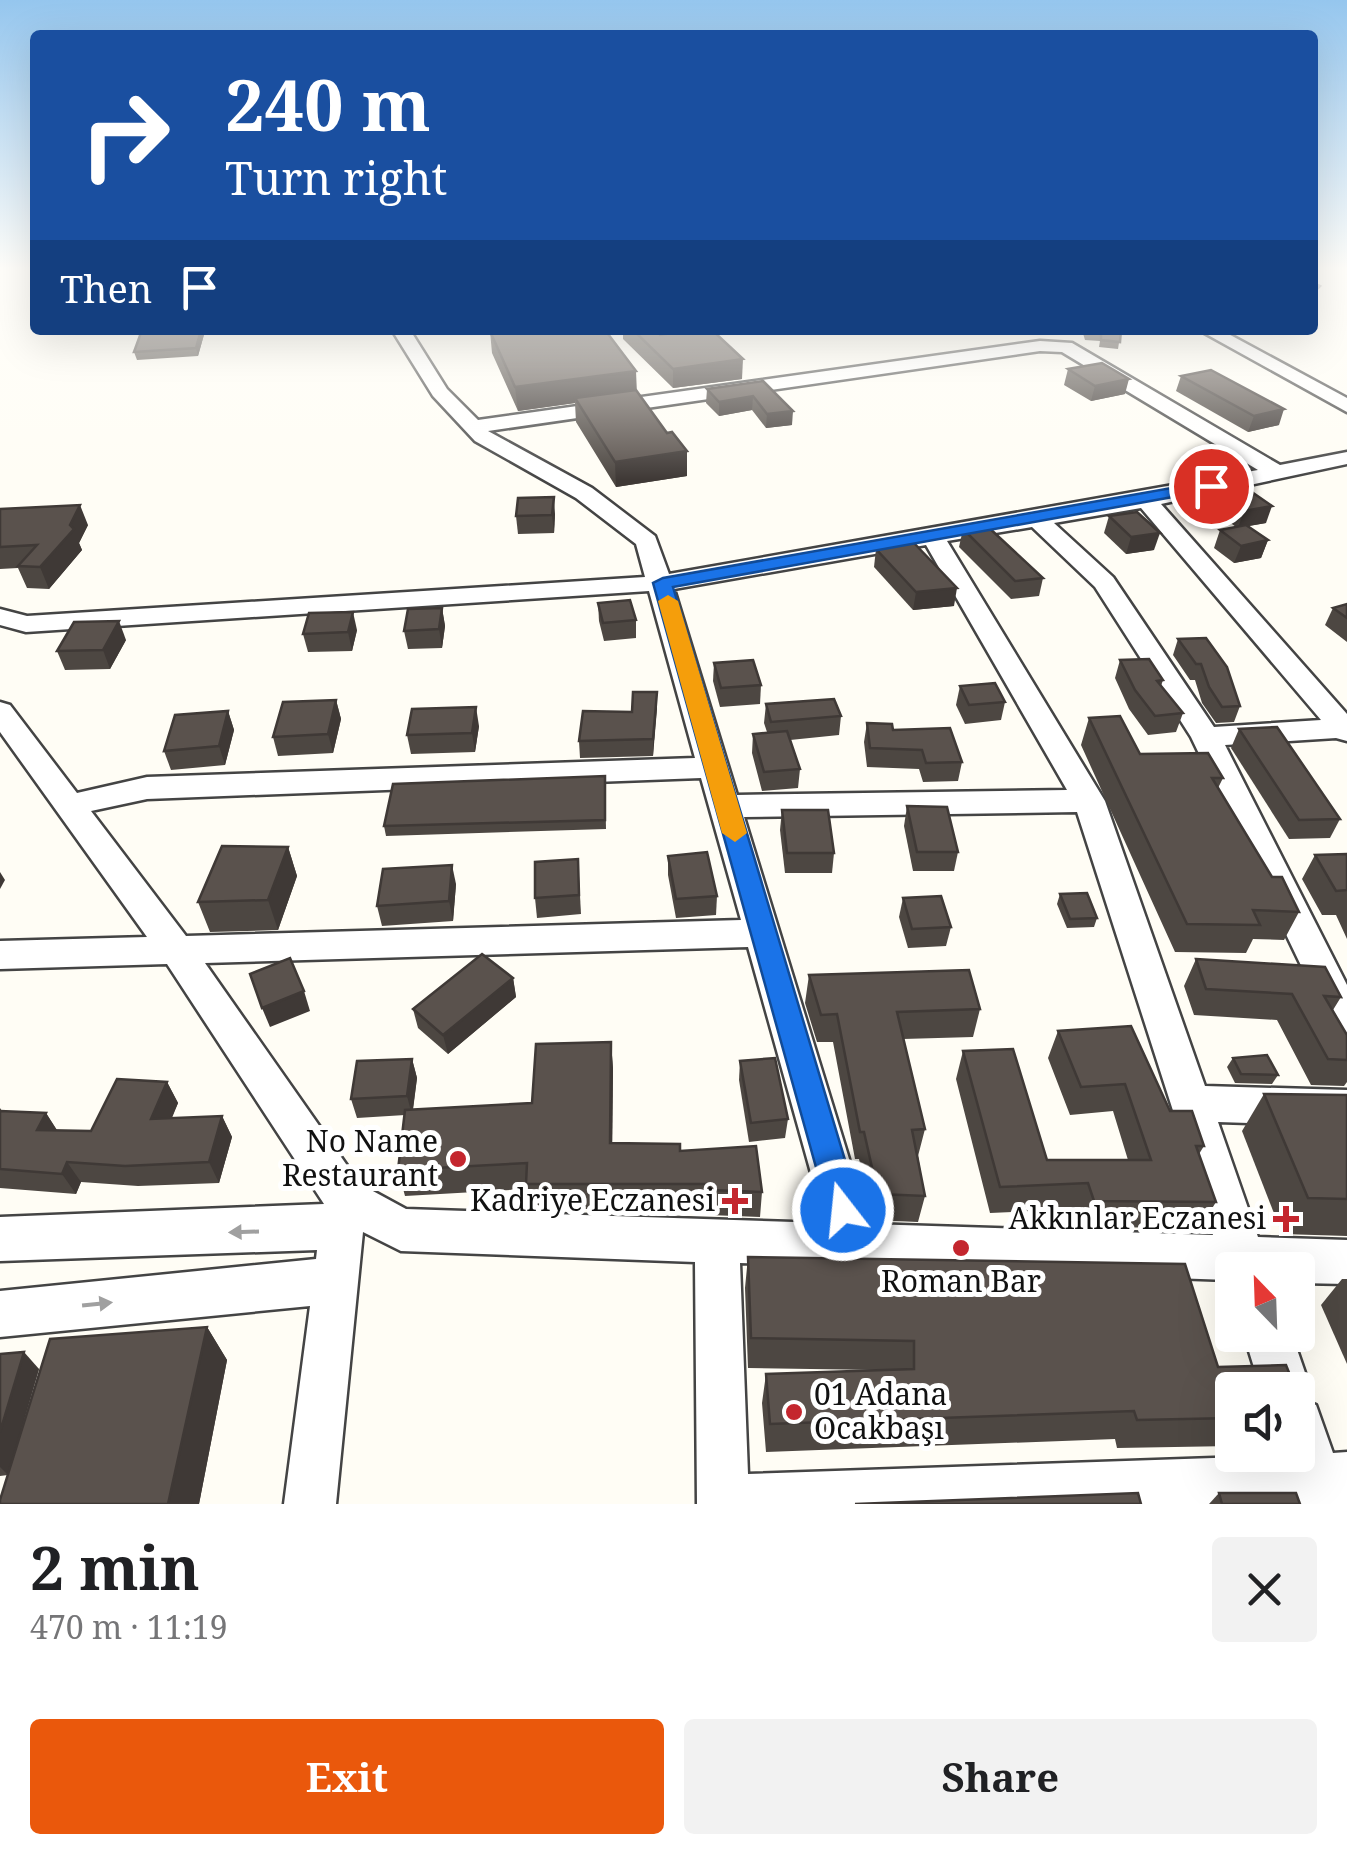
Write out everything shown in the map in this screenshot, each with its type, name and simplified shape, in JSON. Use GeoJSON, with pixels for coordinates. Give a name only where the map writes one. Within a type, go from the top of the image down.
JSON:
{"type":"FeatureCollection","features":[{"type":"Feature","properties":{"kind":"street"},"geometry":{"type":"LineString","coordinates":[[407,339],[440,392],[482,437],[584,493],[647,540],[663,583],[853,1244]]}},
{"type":"Feature","properties":{"kind":"street"},"geometry":{"type":"LineString","coordinates":[[1225,339],[1347,406]]}},
{"type":"Feature","properties":{"kind":"street"},"geometry":{"type":"LineString","coordinates":[[473,427],[1010,350],[1066,347],[1276,472]]}},
{"type":"Feature","properties":{"kind":"street"},"geometry":{"type":"LineString","coordinates":[[0,635],[13,620],[663,583],[1146,500],[1347,458]]}},
{"type":"Feature","properties":{"kind":"street"},"geometry":{"type":"LineString","coordinates":[[1146,500],[1342,719]]}},
{"type":"Feature","properties":{"kind":"street"},"geometry":{"type":"LineString","coordinates":[[1037,519],[1104,582],[1206,737],[1347,1023]]}},
{"type":"Feature","properties":{"kind":"street"},"geometry":{"type":"LineString","coordinates":[[933,536],[1089,801],[1241,1252]]}},
{"type":"Feature","properties":{"kind":"street"},"geometry":{"type":"LineString","coordinates":[[0,710],[174,948],[343,1213],[310,1504]]}},
{"type":"Feature","properties":{"kind":"street"},"geometry":{"type":"LineString","coordinates":[[1206,737],[1342,719]]}},
{"type":"Feature","properties":{"kind":"street"},"geometry":{"type":"LineString","coordinates":[[71,805],[148,788],[716,768]]}},
{"type":"Feature","properties":{"kind":"street"},"geometry":{"type":"LineString","coordinates":[[727,806],[1089,801]]}},
{"type":"Feature","properties":{"kind":"street"},"geometry":{"type":"LineString","coordinates":[[0,955],[764,933]]}},
{"type":"Feature","properties":{"kind":"street"},"geometry":{"type":"LineString","coordinates":[[1190,1103],[1347,1108]]}},
{"type":"Feature","properties":{"kind":"street"},"geometry":{"type":"LineString","coordinates":[[0,1239],[343,1213],[401,1230],[663,1237],[717,1244],[853,1244],[1215,1262]]}},
{"type":"Feature","properties":{"kind":"street"},"geometry":{"type":"LineString","coordinates":[[717,1244],[723,1502],[1329,1486],[1315,1458]]}},
{"type":"Feature","properties":{"kind":"street"},"geometry":{"type":"LineString","coordinates":[[1315,1263],[1347,1262]]}},
{"type":"Feature","properties":{"kind":"street"},"geometry":{"type":"LineString","coordinates":[[0,1314],[336,1280]]}},
{"type":"Feature","properties":{"kind":"building"},"geometry":{"type":"Polygon","coordinates":[[[139,339],[198,339],[196,348],[134,352],[139,339]]]}},
{"type":"Feature","properties":{"kind":"building"},"geometry":{"type":"Polygon","coordinates":[[[494,339],[612,339],[636,371],[515,387],[494,339]]]}},
{"type":"Feature","properties":{"kind":"building"},"geometry":{"type":"Polygon","coordinates":[[[642,339],[722,339],[743,359],[673,369],[642,339]]]}},
{"type":"Feature","properties":{"kind":"building"},"geometry":{"type":"Polygon","coordinates":[[[1102,363],[1129,379],[1095,386],[1068,369],[1102,363]]]}},
{"type":"Feature","properties":{"kind":"building"},"geometry":{"type":"Polygon","coordinates":[[[1211,370],[1284,409],[1254,416],[1181,376],[1211,370]]]}},
{"type":"Feature","properties":{"kind":"building"},"geometry":{"type":"Polygon","coordinates":[[[763,381],[793,411],[767,414],[753,396],[719,402],[707,389],[763,381]]]}},
{"type":"Feature","properties":{"kind":"building"},"geometry":{"type":"Polygon","coordinates":[[[636,390],[667,433],[672,432],[687,451],[615,462],[575,398],[636,390]]]}},
{"type":"Feature","properties":{"kind":"building"},"geometry":{"type":"Polygon","coordinates":[[[1246,488],[1272,506],[1244,511],[1218,492],[1246,488]]]}},
{"type":"Feature","properties":{"kind":"building"},"geometry":{"type":"Polygon","coordinates":[[[554,497],[552,515],[516,516],[518,498],[554,497]]]}},
{"type":"Feature","properties":{"kind":"building"},"geometry":{"type":"Polygon","coordinates":[[[80,505],[70,525],[74,529],[40,567],[18,566],[37,545],[0,547],[0,509],[80,505]]]}},
{"type":"Feature","properties":{"kind":"building"},"geometry":{"type":"Polygon","coordinates":[[[1137,512],[1160,533],[1131,537],[1109,516],[1137,512]]]}},
{"type":"Feature","properties":{"kind":"building"},"geometry":{"type":"Polygon","coordinates":[[[986,525],[1043,578],[1015,581],[963,529],[986,525]]]}},
{"type":"Feature","properties":{"kind":"building"},"geometry":{"type":"Polygon","coordinates":[[[1246,525],[1268,540],[1241,546],[1220,530],[1246,525]]]}},
{"type":"Feature","properties":{"kind":"building"},"geometry":{"type":"Polygon","coordinates":[[[913,542],[957,588],[916,592],[876,549],[913,542]]]}},
{"type":"Feature","properties":{"kind":"building"},"geometry":{"type":"Polygon","coordinates":[[[630,600],[636,620],[603,623],[598,603],[630,600]]]}},
{"type":"Feature","properties":{"kind":"building"},"geometry":{"type":"Polygon","coordinates":[[[1347,604],[1347,618],[1333,608],[1347,604]]]}},
{"type":"Feature","properties":{"kind":"building"},"geometry":{"type":"Polygon","coordinates":[[[442,608],[439,629],[404,631],[408,609],[442,608]]]}},
{"type":"Feature","properties":{"kind":"building"},"geometry":{"type":"Polygon","coordinates":[[[353,612],[348,632],[303,634],[309,613],[353,612]]]}},
{"type":"Feature","properties":{"kind":"building"},"geometry":{"type":"Polygon","coordinates":[[[119,621],[103,650],[57,651],[74,622],[119,621]]]}},
{"type":"Feature","properties":{"kind":"building"},"geometry":{"type":"Polygon","coordinates":[[[1206,638],[1227,667],[1240,706],[1222,707],[1201,664],[1196,664],[1178,639],[1206,638]]]}},
{"type":"Feature","properties":{"kind":"building"},"geometry":{"type":"Polygon","coordinates":[[[1149,659],[1163,680],[1157,681],[1183,713],[1155,716],[1135,690],[1120,660],[1149,659]]]}},
{"type":"Feature","properties":{"kind":"building"},"geometry":{"type":"Polygon","coordinates":[[[753,660],[761,685],[721,688],[714,663],[753,660]]]}},
{"type":"Feature","properties":{"kind":"building"},"geometry":{"type":"Polygon","coordinates":[[[995,683],[1005,702],[969,705],[960,686],[995,683]]]}},
{"type":"Feature","properties":{"kind":"building"},"geometry":{"type":"Polygon","coordinates":[[[633,692],[657,692],[653,739],[579,741],[583,711],[632,712],[633,692]]]}},
{"type":"Feature","properties":{"kind":"building"},"geometry":{"type":"Polygon","coordinates":[[[834,699],[841,716],[771,722],[766,704],[834,699]]]}},
{"type":"Feature","properties":{"kind":"building"},"geometry":{"type":"Polygon","coordinates":[[[336,700],[328,734],[273,737],[283,702],[336,700]]]}},
{"type":"Feature","properties":{"kind":"building"},"geometry":{"type":"Polygon","coordinates":[[[476,707],[472,733],[407,735],[412,709],[476,707]]]}},
{"type":"Feature","properties":{"kind":"building"},"geometry":{"type":"Polygon","coordinates":[[[228,711],[219,746],[164,751],[175,715],[228,711]]]}},
{"type":"Feature","properties":{"kind":"building"},"geometry":{"type":"Polygon","coordinates":[[[1120,716],[1140,754],[1208,753],[1223,778],[1212,778],[1272,877],[1282,877],[1299,912],[1253,910],[1260,925],[1187,924],[1089,718],[1120,716]]]}},
{"type":"Feature","properties":{"kind":"building"},"geometry":{"type":"Polygon","coordinates":[[[867,723],[892,724],[893,730],[950,728],[962,762],[926,763],[922,750],[870,748],[867,723]]]}},
{"type":"Feature","properties":{"kind":"building"},"geometry":{"type":"Polygon","coordinates":[[[1277,727],[1340,819],[1299,820],[1239,729],[1277,727]]]}},
{"type":"Feature","properties":{"kind":"building"},"geometry":{"type":"Polygon","coordinates":[[[787,731],[800,769],[764,772],[753,734],[787,731]]]}},
{"type":"Feature","properties":{"kind":"building"},"geometry":{"type":"Polygon","coordinates":[[[605,776],[605,820],[384,826],[393,784],[605,776]]]}},
{"type":"Feature","properties":{"kind":"building"},"geometry":{"type":"Polygon","coordinates":[[[907,806],[947,807],[958,852],[917,852],[907,806]]]}},
{"type":"Feature","properties":{"kind":"building"},"geometry":{"type":"Polygon","coordinates":[[[782,810],[828,810],[834,853],[787,853],[782,810]]]}},
{"type":"Feature","properties":{"kind":"building"},"geometry":{"type":"Polygon","coordinates":[[[222,846],[288,847],[268,900],[198,902],[222,846]]]}},
{"type":"Feature","properties":{"kind":"building"},"geometry":{"type":"Polygon","coordinates":[[[707,852],[717,896],[676,899],[668,856],[707,852]]]}},
{"type":"Feature","properties":{"kind":"building"},"geometry":{"type":"Polygon","coordinates":[[[1347,854],[1347,890],[1336,891],[1315,855],[1347,854]]]}},
{"type":"Feature","properties":{"kind":"building"},"geometry":{"type":"Polygon","coordinates":[[[578,859],[579,895],[535,898],[535,862],[578,859]]]}},
{"type":"Feature","properties":{"kind":"building"},"geometry":{"type":"Polygon","coordinates":[[[452,865],[449,901],[377,906],[383,869],[452,865]]]}},
{"type":"Feature","properties":{"kind":"building"},"geometry":{"type":"Polygon","coordinates":[[[1087,893],[1097,918],[1070,919],[1060,894],[1087,893]]]}},
{"type":"Feature","properties":{"kind":"building"},"geometry":{"type":"Polygon","coordinates":[[[941,896],[951,927],[912,929],[903,898],[941,896]]]}},
{"type":"Feature","properties":{"kind":"building"},"geometry":{"type":"Polygon","coordinates":[[[482,954],[513,978],[443,1035],[413,1009],[482,954]]]}},
{"type":"Feature","properties":{"kind":"building"},"geometry":{"type":"Polygon","coordinates":[[[290,958],[304,991],[262,1008],[250,974],[290,958]]]}},
{"type":"Feature","properties":{"kind":"building"},"geometry":{"type":"Polygon","coordinates":[[[1196,959],[1325,967],[1341,997],[1324,996],[1347,1035],[1347,1060],[1328,1059],[1292,994],[1206,989],[1196,959]]]}},
{"type":"Feature","properties":{"kind":"building"},"geometry":{"type":"Polygon","coordinates":[[[969,970],[980,1009],[897,1012],[925,1129],[912,1130],[925,1196],[878,1194],[864,1132],[860,1132],[837,1014],[821,1015],[809,975],[969,970]]]}},
{"type":"Feature","properties":{"kind":"building"},"geometry":{"type":"Polygon","coordinates":[[[1131,1026],[1170,1111],[1192,1111],[1204,1146],[1196,1146],[1216,1202],[1094,1201],[1088,1183],[1000,1187],[963,1051],[1013,1049],[1047,1160],[1151,1160],[1125,1084],[1081,1087],[1058,1031],[1131,1026]]]}},
{"type":"Feature","properties":{"kind":"building"},"geometry":{"type":"Polygon","coordinates":[[[611,1042],[610,1143],[680,1144],[680,1151],[756,1146],[762,1192],[710,1190],[709,1184],[526,1184],[527,1163],[398,1170],[405,1110],[532,1103],[536,1044],[611,1042]]]}},
{"type":"Feature","properties":{"kind":"building"},"geometry":{"type":"Polygon","coordinates":[[[1267,1055],[1278,1075],[1241,1074],[1233,1058],[1267,1055]]]}},
{"type":"Feature","properties":{"kind":"building"},"geometry":{"type":"Polygon","coordinates":[[[775,1058],[788,1119],[751,1123],[740,1061],[775,1058]]]}},
{"type":"Feature","properties":{"kind":"building"},"geometry":{"type":"Polygon","coordinates":[[[412,1059],[407,1096],[351,1099],[357,1061],[412,1059]]]}},
{"type":"Feature","properties":{"kind":"building"},"geometry":{"type":"Polygon","coordinates":[[[117,1079],[167,1082],[151,1119],[222,1116],[209,1162],[125,1166],[67,1162],[62,1174],[0,1169],[0,1111],[46,1113],[37,1130],[91,1131],[117,1079]]]}},
{"type":"Feature","properties":{"kind":"building"},"geometry":{"type":"Polygon","coordinates":[[[1264,1094],[1347,1095],[1347,1199],[1308,1198],[1264,1094]]]}},
{"type":"Feature","properties":{"kind":"building"},"geometry":{"type":"Polygon","coordinates":[[[748,1257],[1185,1264],[1218,1367],[1286,1365],[1289,1372],[1215,1372],[1215,1418],[1137,1420],[1134,1411],[770,1424],[766,1374],[914,1369],[914,1341],[751,1338],[748,1257]]]}},
{"type":"Feature","properties":{"kind":"building"},"geometry":{"type":"Polygon","coordinates":[[[207,1327],[168,1504],[0,1504],[50,1339],[207,1327]]]}},
{"type":"Feature","properties":{"kind":"building"},"geometry":{"type":"Polygon","coordinates":[[[24,1352],[0,1432],[0,1354],[24,1352]]]}},
{"type":"Feature","properties":{"kind":"building"},"geometry":{"type":"Polygon","coordinates":[[[1138,1493],[1141,1504],[855,1504],[1138,1493]]]}},
{"type":"Feature","properties":{"kind":"building"},"geometry":{"type":"Polygon","coordinates":[[[1219,1493],[1296,1493],[1300,1504],[1222,1504],[1219,1493]]]}},
{"type":"Feature","properties":{"kind":"slow traffic"},"geometry":{"type":"LineString","coordinates":[[668,601],[735,833]]}},
{"type":"Feature","properties":{"kind":"place","name":"No Name Restaurant"},"geometry":{"type":"Point","coordinates":[458,1159]}},
{"type":"Feature","properties":{"kind":"place","name":"Kadriye Eczanesi"},"geometry":{"type":"Point","coordinates":[735,1201]}},
{"type":"Feature","properties":{"kind":"place","name":"Akkınlar Eczanesi"},"geometry":{"type":"Point","coordinates":[1286,1219]}},
{"type":"Feature","properties":{"kind":"place","name":"Roman Bar"},"geometry":{"type":"Point","coordinates":[961,1248]}},
{"type":"Feature","properties":{"kind":"place","name":"01 Adana Ocakbaşı"},"geometry":{"type":"Point","coordinates":[794,1412]}},
{"type":"Feature","properties":{"kind":"route"},"geometry":{"type":"LineString","coordinates":[[843,1210],[663,583],[1211,486]]}}]}
